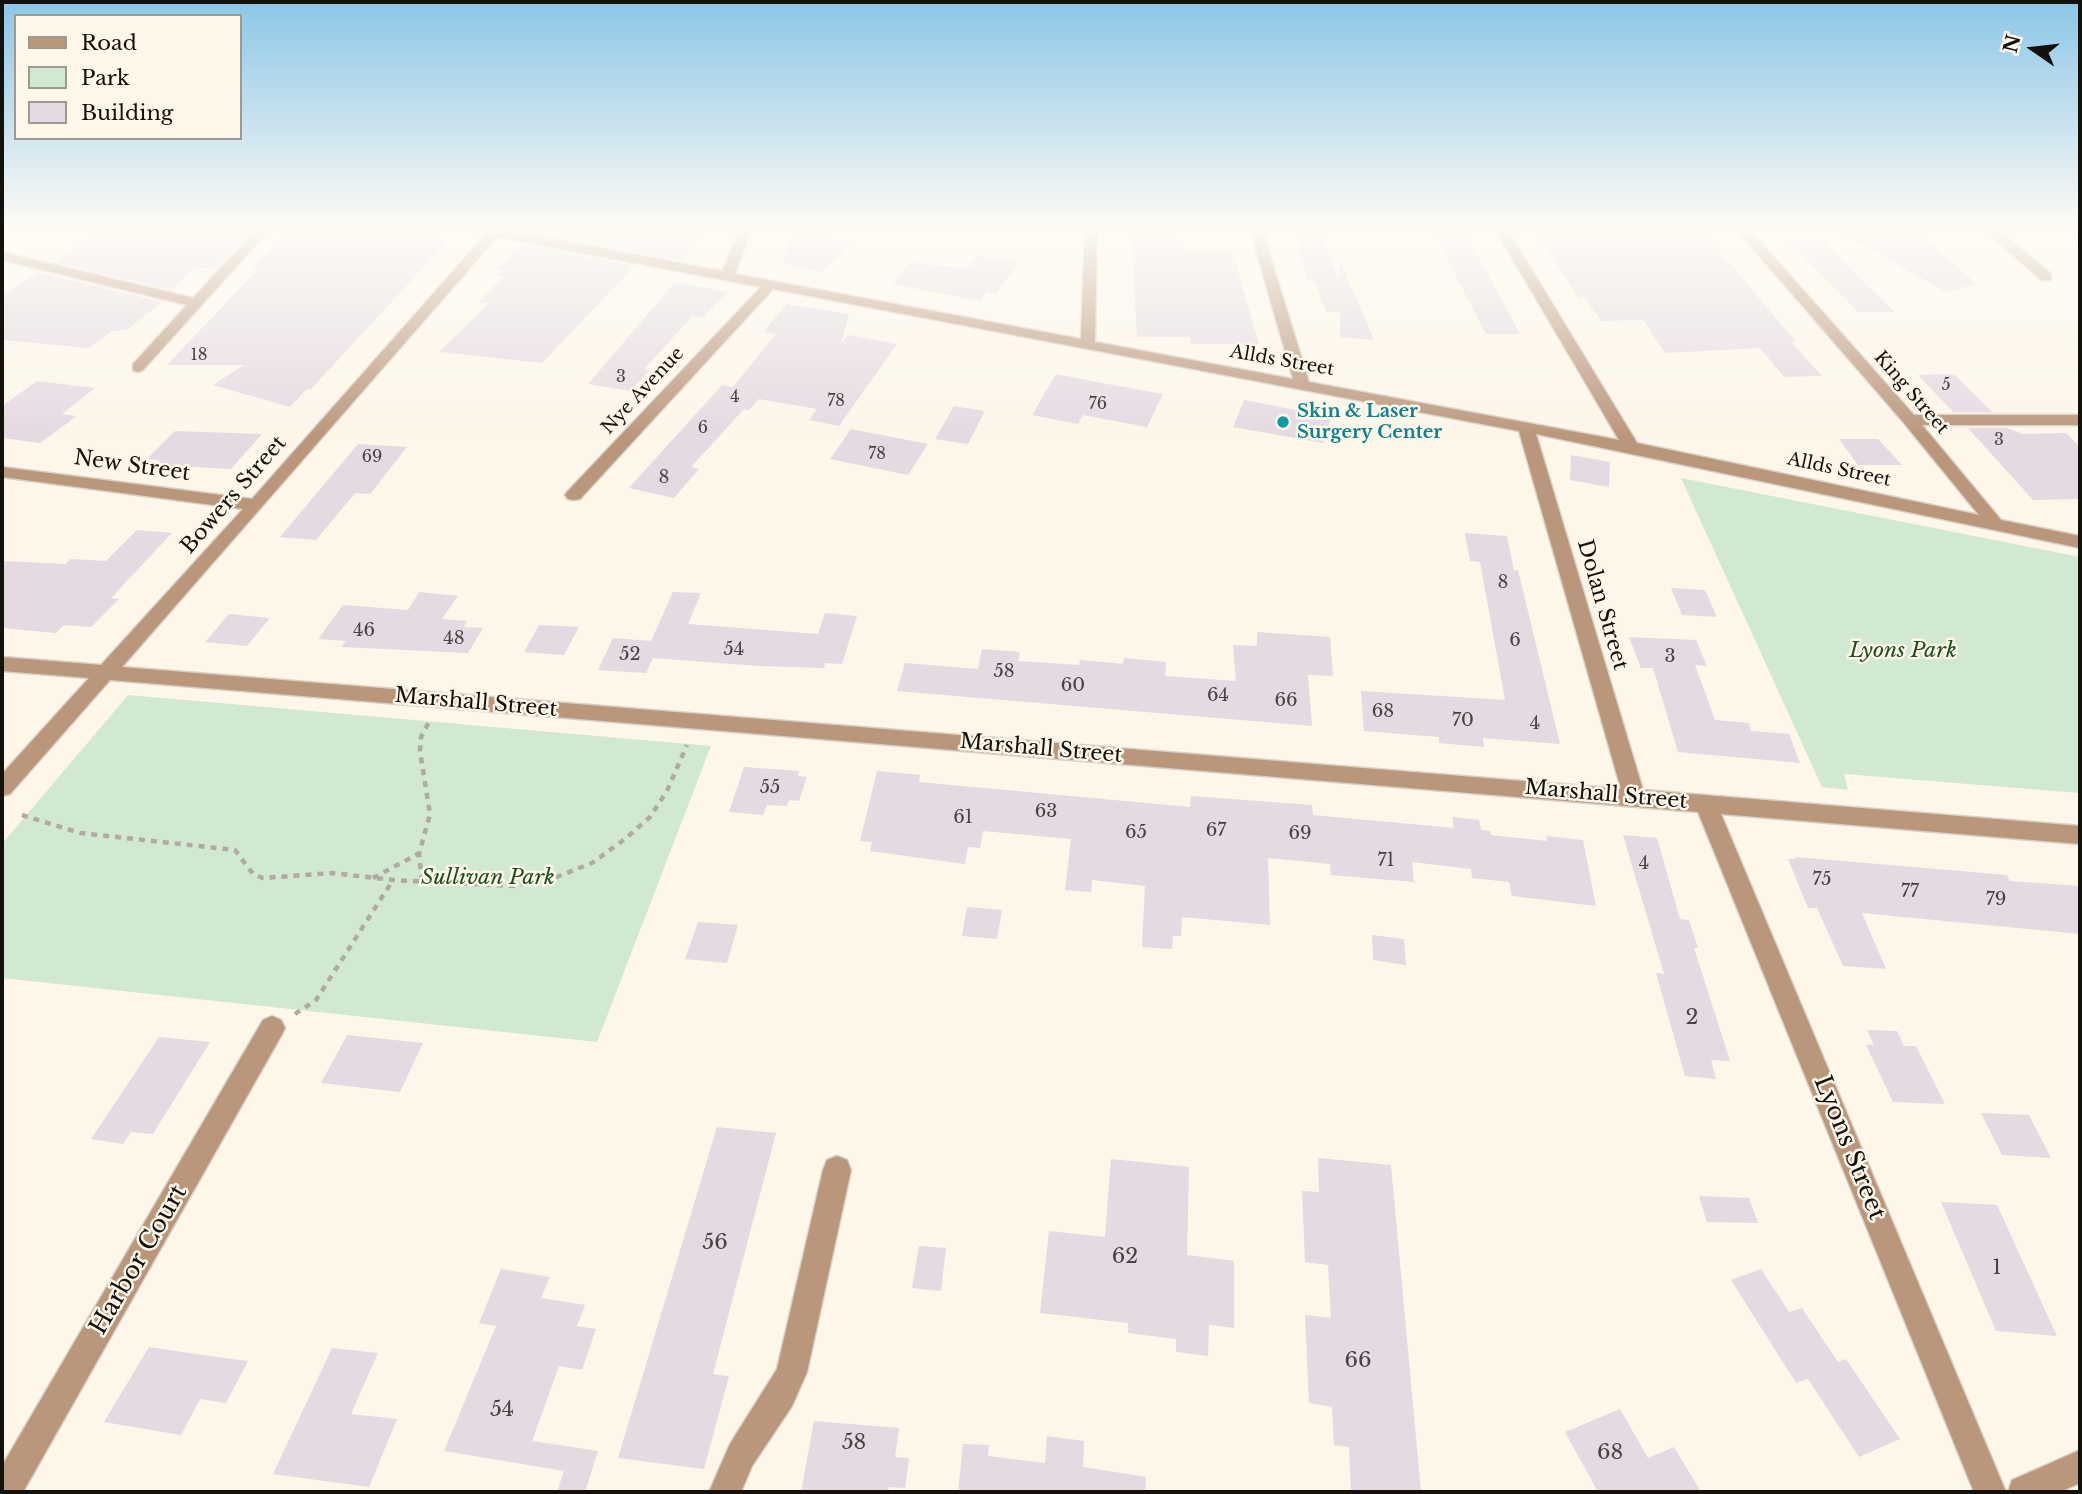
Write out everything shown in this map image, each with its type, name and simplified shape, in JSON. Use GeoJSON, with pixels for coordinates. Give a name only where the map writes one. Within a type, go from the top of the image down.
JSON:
{"type":"FeatureCollection","features":[{"type":"Feature","properties":{"kind":"street"},"geometry":{"type":"LineString","coordinates":[[178,299],[196,303]]}},
{"type":"Feature","properties":{"kind":"street"},"geometry":{"type":"LineString","coordinates":[[138,367],[200,299]]}},
{"type":"Feature","properties":{"kind":"street","name":"Bowers Street"},"geometry":{"type":"LineString","coordinates":[[2,788],[256,505],[435,299]]}},
{"type":"Feature","properties":{"kind":"street","name":"Nye Avenue"},"geometry":{"type":"LineString","coordinates":[[574,495],[758,299]]}},
{"type":"Feature","properties":{"kind":"street","name":"Allds Street"},"geometry":{"type":"LineString","coordinates":[[845,299],[1526,426],[2080,542]]}},
{"type":"Feature","properties":{"kind":"street"},"geometry":{"type":"LineString","coordinates":[[1088,344],[1089,299]]}},
{"type":"Feature","properties":{"kind":"street"},"geometry":{"type":"LineString","coordinates":[[1277,299],[1302,384]]}},
{"type":"Feature","properties":{"kind":"street"},"geometry":{"type":"LineString","coordinates":[[1543,299],[1631,447]]}},
{"type":"Feature","properties":{"kind":"street","name":"King Street"},"geometry":{"type":"LineString","coordinates":[[1803,299],[1910,420],[1993,522]]}},
{"type":"Feature","properties":{"kind":"street"},"geometry":{"type":"LineString","coordinates":[[1910,420],[2080,419]]}},
{"type":"Feature","properties":{"kind":"street","name":"Dolan Street"},"geometry":{"type":"LineString","coordinates":[[1526,426],[1634,797]]}},
{"type":"Feature","properties":{"kind":"street","name":"New Street"},"geometry":{"type":"LineString","coordinates":[[2,472],[256,505]]}},
{"type":"Feature","properties":{"kind":"street","name":"Marshall Street"},"geometry":{"type":"LineString","coordinates":[[2,664],[2080,835]]}},
{"type":"Feature","properties":{"kind":"street","name":"Lyons Street"},"geometry":{"type":"LineString","coordinates":[[1706,804],[1990,1492]]}},
{"type":"Feature","properties":{"kind":"street","name":"Harbor Court"},"geometry":{"type":"LineString","coordinates":[[5,1492],[272,1028]]}},
{"type":"Feature","properties":{"kind":"street"},"geometry":{"type":"LineString","coordinates":[[725,1492],[741,1455],[782,1395],[792,1372],[837,1170]]}},
{"type":"Feature","properties":{"kind":"street"},"geometry":{"type":"LineString","coordinates":[[2024,1492],[2080,1466]]}},
{"type":"Feature","properties":{"kind":"path"},"geometry":{"type":"LineString","coordinates":[[422,881],[419,854],[430,814],[421,737],[433,716]]}},
{"type":"Feature","properties":{"kind":"path"},"geometry":{"type":"LineString","coordinates":[[22,815],[80,833],[234,850],[253,874],[263,878],[332,873],[393,880],[512,886],[554,878],[592,863],[650,817],[667,791],[691,738]]}},
{"type":"Feature","properties":{"kind":"path"},"geometry":{"type":"LineString","coordinates":[[373,878],[419,854]]}},
{"type":"Feature","properties":{"kind":"path"},"geometry":{"type":"LineString","coordinates":[[272,1028],[316,1000],[393,880]]}},
{"type":"Feature","properties":{"kind":"green space","name":"Lyons Park"},"geometry":{"type":"Polygon","coordinates":[[[1681,478],[2080,557],[2080,793],[1844,774],[1848,790],[1822,787],[1681,478]]]}},
{"type":"Feature","properties":{"kind":"green space","name":"Sullivan Park"},"geometry":{"type":"Polygon","coordinates":[[[128,695],[711,746],[597,1042],[2,978],[2,844],[128,695]]]}},
{"type":"Feature","properties":{"kind":"building"},"geometry":{"type":"Polygon","coordinates":[[[2,299],[148,299],[162,302],[128,329],[111,332],[88,348],[2,340],[2,299]]]}},
{"type":"Feature","properties":{"kind":"building"},"geometry":{"type":"Polygon","coordinates":[[[230,299],[395,299],[311,389],[307,389],[290,407],[213,385],[244,365],[167,365],[230,299]]]}},
{"type":"Feature","properties":{"kind":"building"},"geometry":{"type":"Polygon","coordinates":[[[481,299],[604,299],[542,363],[439,352],[489,303],[478,302],[481,299]]]}},
{"type":"Feature","properties":{"kind":"building"},"geometry":{"type":"Polygon","coordinates":[[[661,299],[721,299],[702,318],[693,316],[644,369],[650,370],[630,391],[588,384],[661,299]]]}},
{"type":"Feature","properties":{"kind":"building"},"geometry":{"type":"Polygon","coordinates":[[[1135,299],[1246,299],[1259,344],[1191,344],[1190,337],[1137,337],[1135,299]]]}},
{"type":"Feature","properties":{"kind":"building"},"geometry":{"type":"Polygon","coordinates":[[[1321,299],[1356,299],[1374,340],[1340,337],[1340,312],[1326,312],[1321,299]]]}},
{"type":"Feature","properties":{"kind":"building"},"geometry":{"type":"Polygon","coordinates":[[[1468,299],[1501,299],[1520,334],[1486,334],[1468,299]]]}},
{"type":"Feature","properties":{"kind":"building"},"geometry":{"type":"Polygon","coordinates":[[[1586,299],[1760,299],[1796,342],[1791,342],[1822,376],[1784,377],[1760,348],[1665,353],[1643,320],[1601,321],[1586,299]]]}},
{"type":"Feature","properties":{"kind":"building"},"geometry":{"type":"Polygon","coordinates":[[[1845,299],[1882,299],[1895,312],[1858,312],[1845,299]]]}},
{"type":"Feature","properties":{"kind":"building"},"geometry":{"type":"Polygon","coordinates":[[[787,304],[849,314],[841,344],[848,335],[897,344],[839,426],[809,420],[817,409],[759,399],[749,410],[744,409],[691,467],[699,469],[674,498],[629,488],[722,385],[733,387],[776,334],[763,332],[787,304]]]}},
{"type":"Feature","properties":{"kind":"building"},"geometry":{"type":"Polygon","coordinates":[[[1056,374],[1163,394],[1147,427],[1083,415],[1078,424],[1032,415],[1056,374]]]}},
{"type":"Feature","properties":{"kind":"building"},"geometry":{"type":"Polygon","coordinates":[[[1954,374],[1992,412],[1953,412],[1918,375],[1954,374]]]}},
{"type":"Feature","properties":{"kind":"building"},"geometry":{"type":"Polygon","coordinates":[[[37,381],[95,388],[62,414],[77,416],[40,443],[2,438],[2,406],[37,381]]]}},
{"type":"Feature","properties":{"kind":"building","name":"Skin & Laser Surgery Center"},"geometry":{"type":"Polygon","coordinates":[[[1244,400],[1331,417],[1323,443],[1233,427],[1244,400]]]}},
{"type":"Feature","properties":{"kind":"building"},"geometry":{"type":"Polygon","coordinates":[[[954,406],[985,411],[968,444],[935,439],[954,406]]]}},
{"type":"Feature","properties":{"kind":"building"},"geometry":{"type":"Polygon","coordinates":[[[1968,428],[2007,428],[2023,434],[2066,433],[2080,447],[2080,499],[2033,500],[1968,428]]]}},
{"type":"Feature","properties":{"kind":"building"},"geometry":{"type":"Polygon","coordinates":[[[851,429],[928,444],[908,475],[830,459],[851,429]]]}},
{"type":"Feature","properties":{"kind":"building"},"geometry":{"type":"Polygon","coordinates":[[[175,431],[262,434],[231,469],[155,465],[160,460],[147,459],[175,431]]]}},
{"type":"Feature","properties":{"kind":"building"},"geometry":{"type":"Polygon","coordinates":[[[1839,439],[1878,439],[1902,465],[1858,465],[1839,439]]]}},
{"type":"Feature","properties":{"kind":"building"},"geometry":{"type":"Polygon","coordinates":[[[358,444],[407,447],[370,494],[355,493],[316,540],[280,537],[358,444]]]}},
{"type":"Feature","properties":{"kind":"building"},"geometry":{"type":"Polygon","coordinates":[[[1571,455],[1610,462],[1609,487],[1570,480],[1571,455]]]}},
{"type":"Feature","properties":{"kind":"building"},"geometry":{"type":"Polygon","coordinates":[[[137,530],[172,533],[111,598],[119,599],[91,627],[64,625],[56,633],[2,628],[2,561],[66,564],[70,559],[106,561],[137,530]]]}},
{"type":"Feature","properties":{"kind":"building"},"geometry":{"type":"Polygon","coordinates":[[[1465,533],[1507,536],[1514,570],[1518,570],[1560,744],[1483,738],[1484,747],[1439,743],[1439,737],[1364,731],[1361,691],[1505,700],[1480,562],[1470,561],[1465,533]]]}},
{"type":"Feature","properties":{"kind":"building"},"geometry":{"type":"Polygon","coordinates":[[[1671,588],[1705,590],[1717,617],[1682,615],[1671,588]]]}},
{"type":"Feature","properties":{"kind":"building"},"geometry":{"type":"Polygon","coordinates":[[[419,592],[458,596],[442,619],[467,621],[464,627],[483,628],[468,653],[341,647],[346,641],[318,639],[343,605],[408,610],[419,592]]]}},
{"type":"Feature","properties":{"kind":"building"},"geometry":{"type":"Polygon","coordinates":[[[673,592],[701,593],[688,624],[818,634],[825,613],[857,616],[842,664],[825,663],[824,668],[653,658],[646,673],[598,670],[613,638],[651,641],[673,592]]]}},
{"type":"Feature","properties":{"kind":"building"},"geometry":{"type":"Polygon","coordinates":[[[229,614],[270,618],[247,646],[205,642],[229,614]]]}},
{"type":"Feature","properties":{"kind":"building"},"geometry":{"type":"Polygon","coordinates":[[[539,625],[579,627],[564,655],[524,652],[539,625]]]}},
{"type":"Feature","properties":{"kind":"building"},"geometry":{"type":"Polygon","coordinates":[[[1257,632],[1330,637],[1333,676],[1308,675],[1312,726],[897,691],[905,663],[978,669],[982,649],[1020,652],[1018,661],[1079,665],[1080,660],[1123,664],[1124,658],[1166,662],[1165,676],[1236,681],[1233,645],[1257,646],[1257,632]]]}},
{"type":"Feature","properties":{"kind":"building"},"geometry":{"type":"Polygon","coordinates":[[[1629,637],[1696,640],[1707,666],[1695,665],[1715,720],[1749,723],[1751,731],[1789,734],[1800,763],[1678,752],[1653,668],[1641,668],[1629,637]]]}},
{"type":"Feature","properties":{"kind":"building"},"geometry":{"type":"Polygon","coordinates":[[[744,767],[799,771],[798,776],[807,777],[799,801],[789,800],[787,806],[767,805],[763,815],[729,812],[744,767]]]}},
{"type":"Feature","properties":{"kind":"building"},"geometry":{"type":"Polygon","coordinates":[[[877,771],[920,775],[919,782],[1190,807],[1191,796],[1312,805],[1313,815],[1454,828],[1452,817],[1479,820],[1481,830],[1490,831],[1491,835],[1547,841],[1546,836],[1583,840],[1596,906],[1512,896],[1509,882],[1472,878],[1471,869],[1412,862],[1414,882],[1331,875],[1330,864],[1268,858],[1270,925],[1182,917],[1181,936],[1173,936],[1172,949],[1142,947],[1145,886],[1092,880],[1091,892],[1065,890],[1071,839],[983,831],[980,848],[968,847],[965,864],[870,851],[872,842],[860,841],[877,771]]]}},
{"type":"Feature","properties":{"kind":"building"},"geometry":{"type":"Polygon","coordinates":[[[1623,835],[1657,838],[1680,919],[1689,920],[1698,948],[1694,948],[1730,1061],[1711,1060],[1716,1079],[1685,1076],[1656,973],[1664,974],[1623,835]]]}},
{"type":"Feature","properties":{"kind":"building"},"geometry":{"type":"Polygon","coordinates":[[[1795,857],[2007,875],[2010,881],[2080,886],[2080,934],[1862,913],[1886,969],[1843,966],[1817,908],[1808,908],[1788,859],[1796,859],[1795,857]]]}},
{"type":"Feature","properties":{"kind":"building"},"geometry":{"type":"Polygon","coordinates":[[[967,907],[1002,910],[997,939],[962,936],[967,907]]]}},
{"type":"Feature","properties":{"kind":"building"},"geometry":{"type":"Polygon","coordinates":[[[698,922],[738,925],[727,963],[685,959],[698,922]]]}},
{"type":"Feature","properties":{"kind":"building"},"geometry":{"type":"Polygon","coordinates":[[[1372,935],[1404,939],[1406,965],[1373,960],[1372,935]]]}},
{"type":"Feature","properties":{"kind":"building"},"geometry":{"type":"Polygon","coordinates":[[[1867,1030],[1897,1031],[1904,1046],[1916,1046],[1945,1104],[1893,1102],[1866,1045],[1874,1045],[1867,1030]]]}},
{"type":"Feature","properties":{"kind":"building"},"geometry":{"type":"Polygon","coordinates":[[[347,1035],[423,1043],[400,1092],[321,1083],[347,1035]]]}},
{"type":"Feature","properties":{"kind":"building"},"geometry":{"type":"Polygon","coordinates":[[[159,1037],[210,1042],[153,1134],[131,1132],[123,1144],[91,1139],[159,1037]]]}},
{"type":"Feature","properties":{"kind":"building"},"geometry":{"type":"Polygon","coordinates":[[[1981,1113],[2029,1115],[2051,1158],[2002,1155],[1981,1113]]]}},
{"type":"Feature","properties":{"kind":"building"},"geometry":{"type":"Polygon","coordinates":[[[717,1127],[776,1133],[713,1374],[729,1376],[704,1469],[618,1458],[717,1127]]]}},
{"type":"Feature","properties":{"kind":"building"},"geometry":{"type":"Polygon","coordinates":[[[1318,1158],[1391,1165],[1421,1492],[1351,1492],[1349,1447],[1334,1445],[1332,1407],[1309,1403],[1305,1315],[1331,1318],[1328,1265],[1305,1262],[1302,1191],[1319,1192],[1318,1158]]]}},
{"type":"Feature","properties":{"kind":"building"},"geometry":{"type":"Polygon","coordinates":[[[1111,1159],[1189,1167],[1187,1255],[1234,1261],[1234,1328],[1209,1325],[1208,1356],[1176,1352],[1176,1339],[1128,1333],[1128,1323],[1040,1313],[1049,1231],[1105,1237],[1111,1159]]]}},
{"type":"Feature","properties":{"kind":"building"},"geometry":{"type":"Polygon","coordinates":[[[1699,1196],[1749,1198],[1758,1223],[1707,1222],[1699,1196]]]}},
{"type":"Feature","properties":{"kind":"building"},"geometry":{"type":"Polygon","coordinates":[[[1941,1202],[1997,1205],[2057,1336],[1996,1331],[1941,1202]]]}},
{"type":"Feature","properties":{"kind":"building"},"geometry":{"type":"Polygon","coordinates":[[[919,1246],[946,1248],[941,1291],[912,1288],[919,1246]]]}},
{"type":"Feature","properties":{"kind":"building"},"geometry":{"type":"Polygon","coordinates":[[[501,1269],[550,1277],[541,1298],[585,1305],[577,1326],[596,1329],[582,1370],[559,1366],[532,1441],[598,1451],[585,1492],[557,1492],[564,1471],[444,1451],[496,1326],[479,1323],[501,1269]]]}},
{"type":"Feature","properties":{"kind":"building"},"geometry":{"type":"Polygon","coordinates":[[[1761,1269],[1789,1312],[1802,1308],[1838,1362],[1846,1359],[1900,1439],[1859,1457],[1808,1379],[1796,1383],[1731,1280],[1761,1269]]]}},
{"type":"Feature","properties":{"kind":"building"},"geometry":{"type":"Polygon","coordinates":[[[149,1347],[248,1361],[226,1403],[200,1399],[181,1435],[104,1422],[149,1347]]]}},
{"type":"Feature","properties":{"kind":"building"},"geometry":{"type":"Polygon","coordinates":[[[332,1348],[378,1353],[351,1414],[397,1419],[369,1487],[273,1474],[332,1348]]]}},
{"type":"Feature","properties":{"kind":"building"},"geometry":{"type":"Polygon","coordinates":[[[1620,1409],[1648,1458],[1674,1447],[1701,1492],[1598,1492],[1565,1432],[1620,1409]]]}},
{"type":"Feature","properties":{"kind":"building"},"geometry":{"type":"Polygon","coordinates":[[[814,1421],[899,1428],[895,1457],[909,1458],[905,1488],[889,1487],[888,1492],[801,1492],[814,1421]]]}},
{"type":"Feature","properties":{"kind":"building"},"geometry":{"type":"Polygon","coordinates":[[[1047,1436],[1084,1441],[1083,1467],[1146,1477],[1145,1492],[958,1492],[963,1444],[989,1445],[988,1456],[1045,1463],[1047,1436]]]}},
{"type":"Feature","properties":{"kind":"place","name":"Skin & Laser Surgery Center"},"geometry":{"type":"Point","coordinates":[1283,422]}}]}
